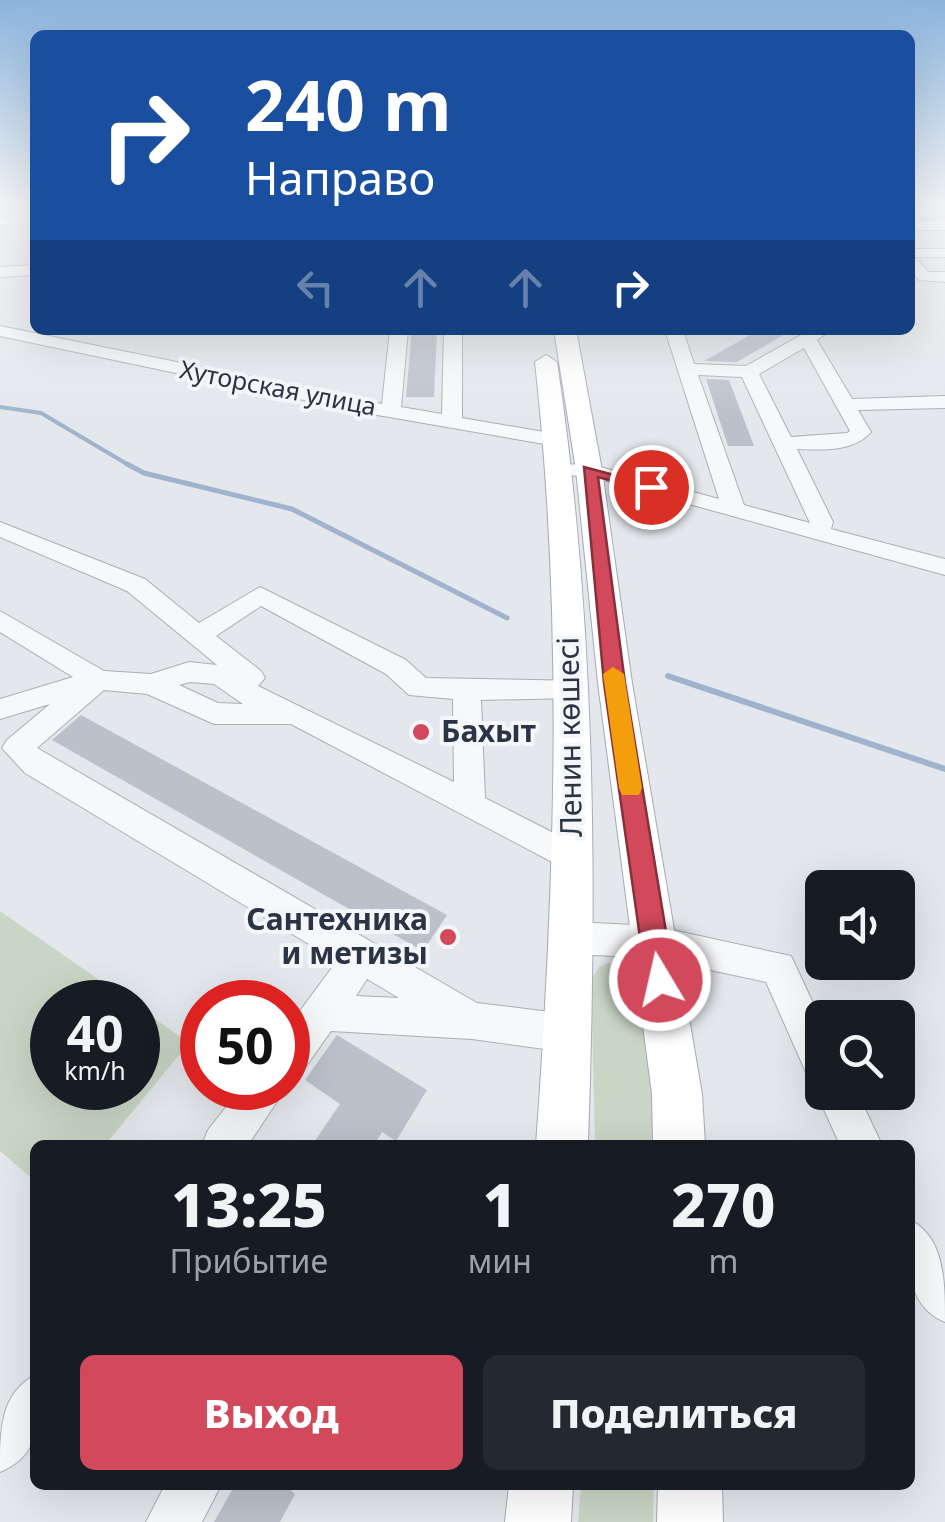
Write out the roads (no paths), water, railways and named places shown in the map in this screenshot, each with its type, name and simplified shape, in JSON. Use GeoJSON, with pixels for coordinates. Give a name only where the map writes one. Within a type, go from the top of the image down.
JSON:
{"type":"FeatureCollection","features":[{"type":"Feature","properties":{"kind":"main road","name":"Ленин көшесі"},"geometry":{"type":"LineString","coordinates":[[543,335],[614,683],[677,1094],[679,1140]]}},
{"type":"Feature","properties":{"kind":"main road","name":"Ленин көшесі"},"geometry":{"type":"LineString","coordinates":[[562,1140],[573,938],[565,335]]}},
{"type":"Feature","properties":{"kind":"main road"},"geometry":{"type":"LineString","coordinates":[[538,1522],[540,1490]]}},
{"type":"Feature","properties":{"kind":"main road"},"geometry":{"type":"LineString","coordinates":[[690,1490],[690,1522]]}},
{"type":"Feature","properties":{"kind":"street","name":"Хуторская улица"},"geometry":{"type":"LineString","coordinates":[[0,331],[452,422],[734,509],[945,566]]}},
{"type":"Feature","properties":{"kind":"street"},"geometry":{"type":"LineString","coordinates":[[391,411],[399,335]]}},
{"type":"Feature","properties":{"kind":"street"},"geometry":{"type":"LineString","coordinates":[[452,422],[453,335]]}},
{"type":"Feature","properties":{"kind":"street"},"geometry":{"type":"LineString","coordinates":[[675,335],[734,509]]}},
{"type":"Feature","properties":{"kind":"street"},"geometry":{"type":"LineString","coordinates":[[684,369],[749,372],[812,335]]}},
{"type":"Feature","properties":{"kind":"street"},"geometry":{"type":"LineString","coordinates":[[783,442],[855,438],[861,432],[844,405],[814,335]]}},
{"type":"Feature","properties":{"kind":"street"},"geometry":{"type":"LineString","coordinates":[[749,372],[822,522],[817,533]]}},
{"type":"Feature","properties":{"kind":"street"},"geometry":{"type":"LineString","coordinates":[[844,405],[945,402]]}},
{"type":"Feature","properties":{"kind":"street"},"geometry":{"type":"LineString","coordinates":[[0,529],[136,585],[296,714],[572,859]]}},
{"type":"Feature","properties":{"kind":"street"},"geometry":{"type":"LineString","coordinates":[[199,635],[260,595],[396,666],[419,688],[572,688]]}},
{"type":"Feature","properties":{"kind":"street"},"geometry":{"type":"LineString","coordinates":[[0,620],[98,680]]}},
{"type":"Feature","properties":{"kind":"street"},"geometry":{"type":"LineString","coordinates":[[0,709],[98,680],[151,684],[214,713],[261,718],[296,714]]}},
{"type":"Feature","properties":{"kind":"street"},"geometry":{"type":"LineString","coordinates":[[98,680],[9,751],[472,1021]]}},
{"type":"Feature","properties":{"kind":"street"},"geometry":{"type":"LineString","coordinates":[[467,690],[470,806]]}},
{"type":"Feature","properties":{"kind":"street"},"geometry":{"type":"LineString","coordinates":[[573,938],[654,942],[778,968],[805,1027]]}},
{"type":"Feature","properties":{"kind":"street"},"geometry":{"type":"LineString","coordinates":[[310,1028],[362,956]]}},
{"type":"Feature","properties":{"kind":"street"},"geometry":{"type":"LineString","coordinates":[[322,1012],[472,1021],[566,1033]]}},
{"type":"Feature","properties":{"kind":"street"},"geometry":{"type":"LineString","coordinates":[[227,1140],[249,1110]]}},
{"type":"Feature","properties":{"kind":"street"},"geometry":{"type":"LineString","coordinates":[[844,1110],[859,1140]]}},
{"type":"Feature","properties":{"kind":"street"},"geometry":{"type":"LineString","coordinates":[[915,1250],[945,1299]]}},
{"type":"Feature","properties":{"kind":"street"},"geometry":{"type":"LineString","coordinates":[[0,1447],[30,1407]]}},
{"type":"Feature","properties":{"kind":"street"},"geometry":{"type":"LineString","coordinates":[[172,1522],[192,1490]]}},
{"type":"Feature","properties":{"kind":"waterway"},"geometry":{"type":"LineString","coordinates":[[0,407],[41,413],[132,467]]}},
{"type":"Feature","properties":{"kind":"waterway"},"geometry":{"type":"LineString","coordinates":[[127,464],[144,473],[292,509],[507,618]]}},
{"type":"Feature","properties":{"kind":"waterway"},"geometry":{"type":"LineString","coordinates":[[668,676],[945,769]]}},
{"type":"Feature","properties":{"kind":"place","name":"Бахыт"},"geometry":{"type":"Point","coordinates":[421,732]}},
{"type":"Feature","properties":{"kind":"place","name":"Сантехника и метизы"},"geometry":{"type":"Point","coordinates":[448,937]}}]}
